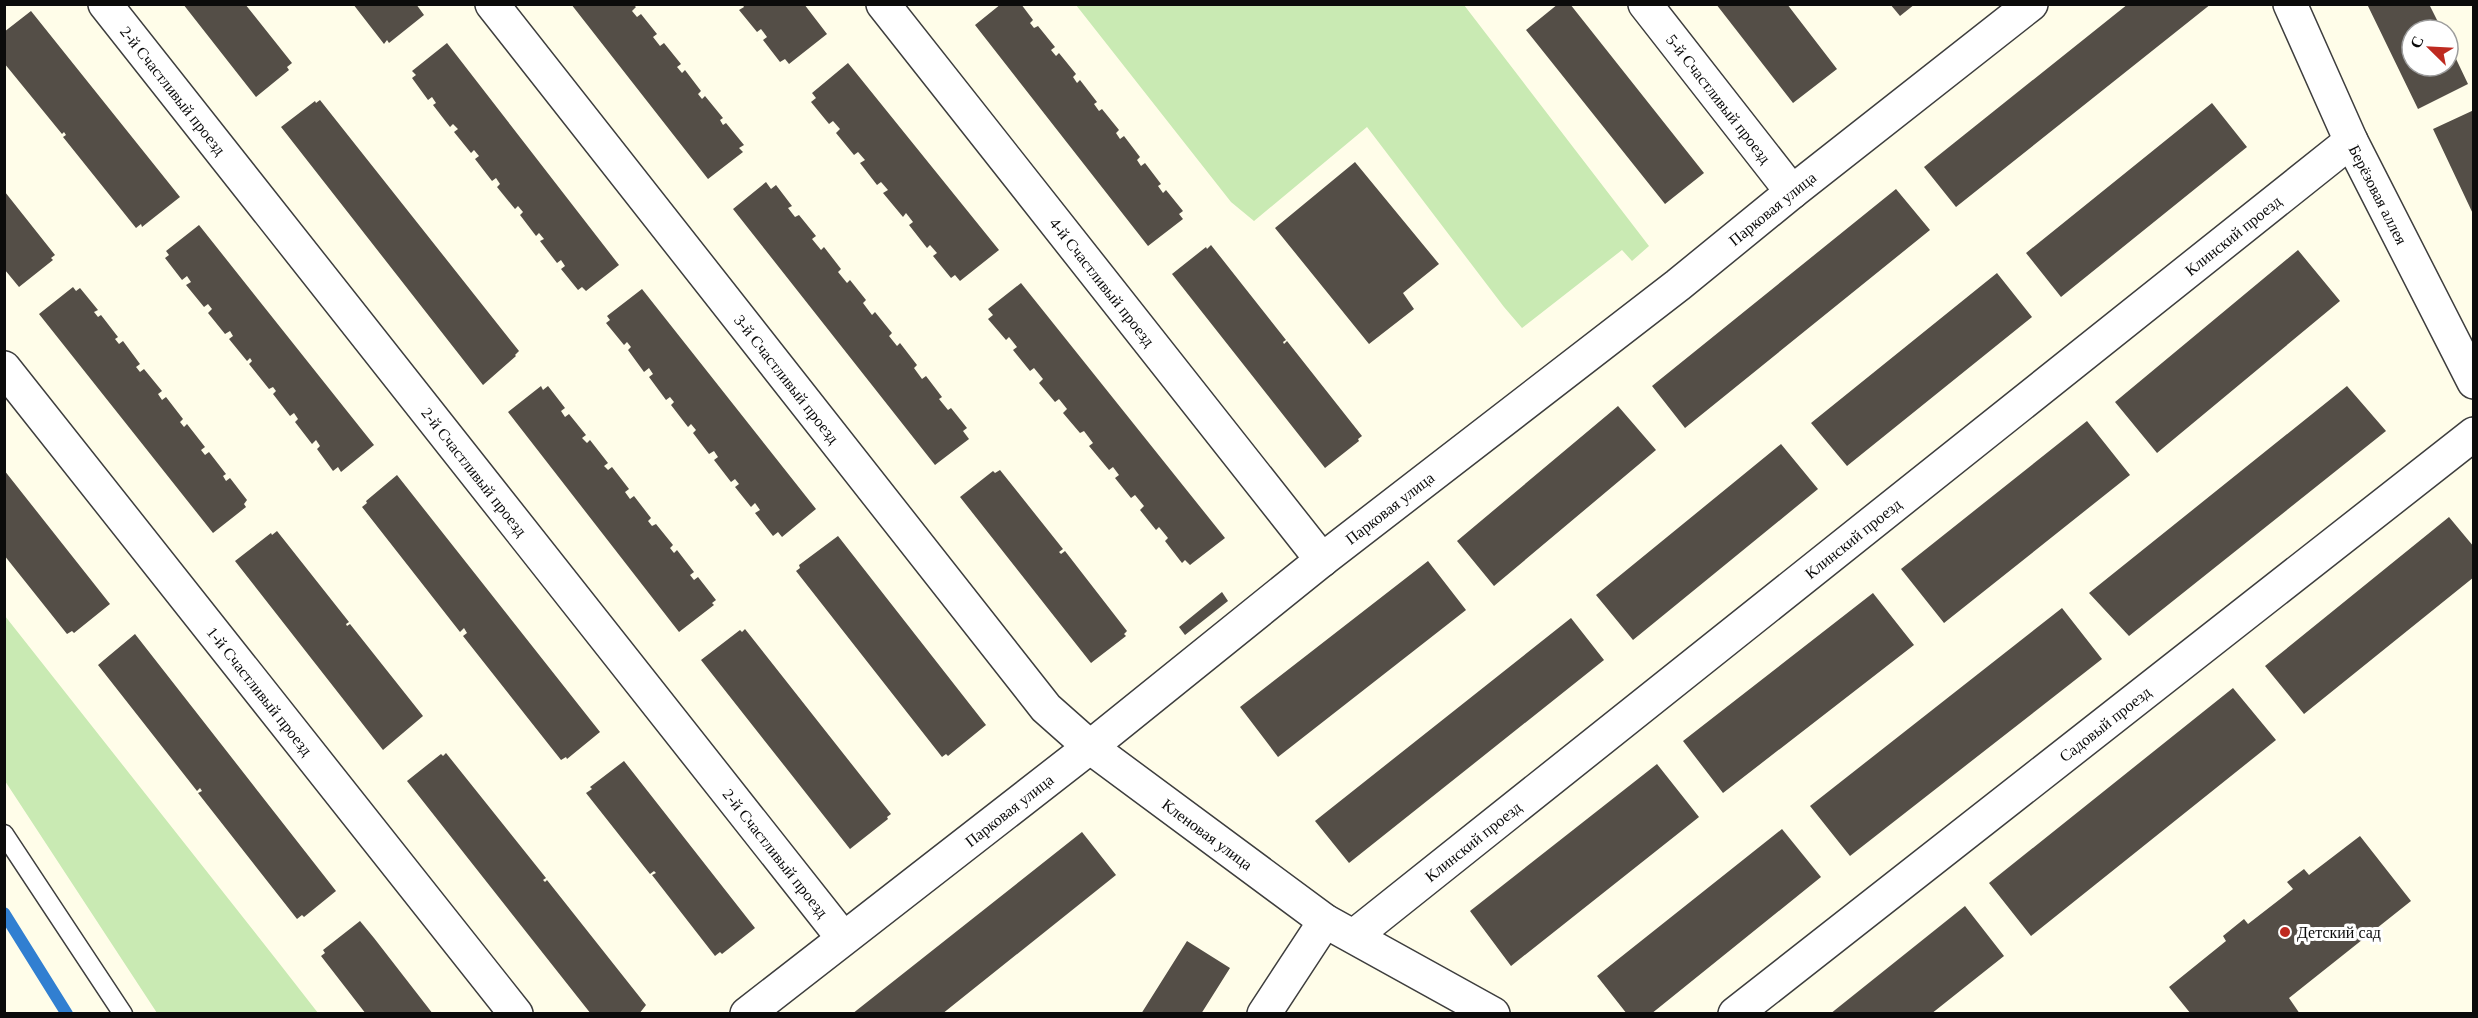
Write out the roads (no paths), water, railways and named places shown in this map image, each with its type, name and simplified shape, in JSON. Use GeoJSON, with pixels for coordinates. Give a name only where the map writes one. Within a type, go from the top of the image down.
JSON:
{"type":"FeatureCollection","features":[{"type":"Feature","properties":{"kind":"street","name":"2-й Счастливый проезд"},"geometry":{"type":"LineString","coordinates":[[105,4],[843,938]]}},
{"type":"Feature","properties":{"kind":"street","name":"3-й Счастливый проезд"},"geometry":{"type":"LineString","coordinates":[[492,4],[1046,708],[1089,747]]}},
{"type":"Feature","properties":{"kind":"street","name":"4-й Счастливый проезд"},"geometry":{"type":"LineString","coordinates":[[883,4],[1322,560]]}},
{"type":"Feature","properties":{"kind":"street","name":"5-й Счастливый проезд"},"geometry":{"type":"LineString","coordinates":[[1645,4],[1792,192]]}},
{"type":"Feature","properties":{"kind":"street","name":"Берёзовая аллея"},"geometry":{"type":"LineString","coordinates":[[2290,4],[2351,141],[2474,382]]}},
{"type":"Feature","properties":{"kind":"street","name":"Парковая улица"},"geometry":{"type":"LineString","coordinates":[[747,1014],[1089,747],[1322,560],[1678,285],[1792,192],[2031,5]]}},
{"type":"Feature","properties":{"kind":"street","name":"Клинский проезд"},"geometry":{"type":"LineString","coordinates":[[1354,936],[2351,141]]}},
{"type":"Feature","properties":{"kind":"street","name":"1-й Счастливый проезд"},"geometry":{"type":"LineString","coordinates":[[4,368],[516,1014]]}},
{"type":"Feature","properties":{"kind":"street","name":"Садовый проезд"},"geometry":{"type":"LineString","coordinates":[[1735,1014],[2474,434]]}},
{"type":"Feature","properties":{"kind":"street","name":"Кленовая улица"},"geometry":{"type":"LineString","coordinates":[[1089,747],[1325,921],[1493,1014]]}},
{"type":"Feature","properties":{"kind":"street"},"geometry":{"type":"LineString","coordinates":[[1264,1014],[1325,921]]}},
{"type":"Feature","properties":{"kind":"lane"},"geometry":{"type":"LineString","coordinates":[[4,834],[123,1014]]}},
{"type":"Feature","properties":{"kind":"waterway"},"geometry":{"type":"LineString","coordinates":[[4,913],[67,1014]]}},
{"type":"Feature","properties":{"kind":"place","name":"Детский сад"},"geometry":{"type":"Point","coordinates":[2285,932]}}]}
